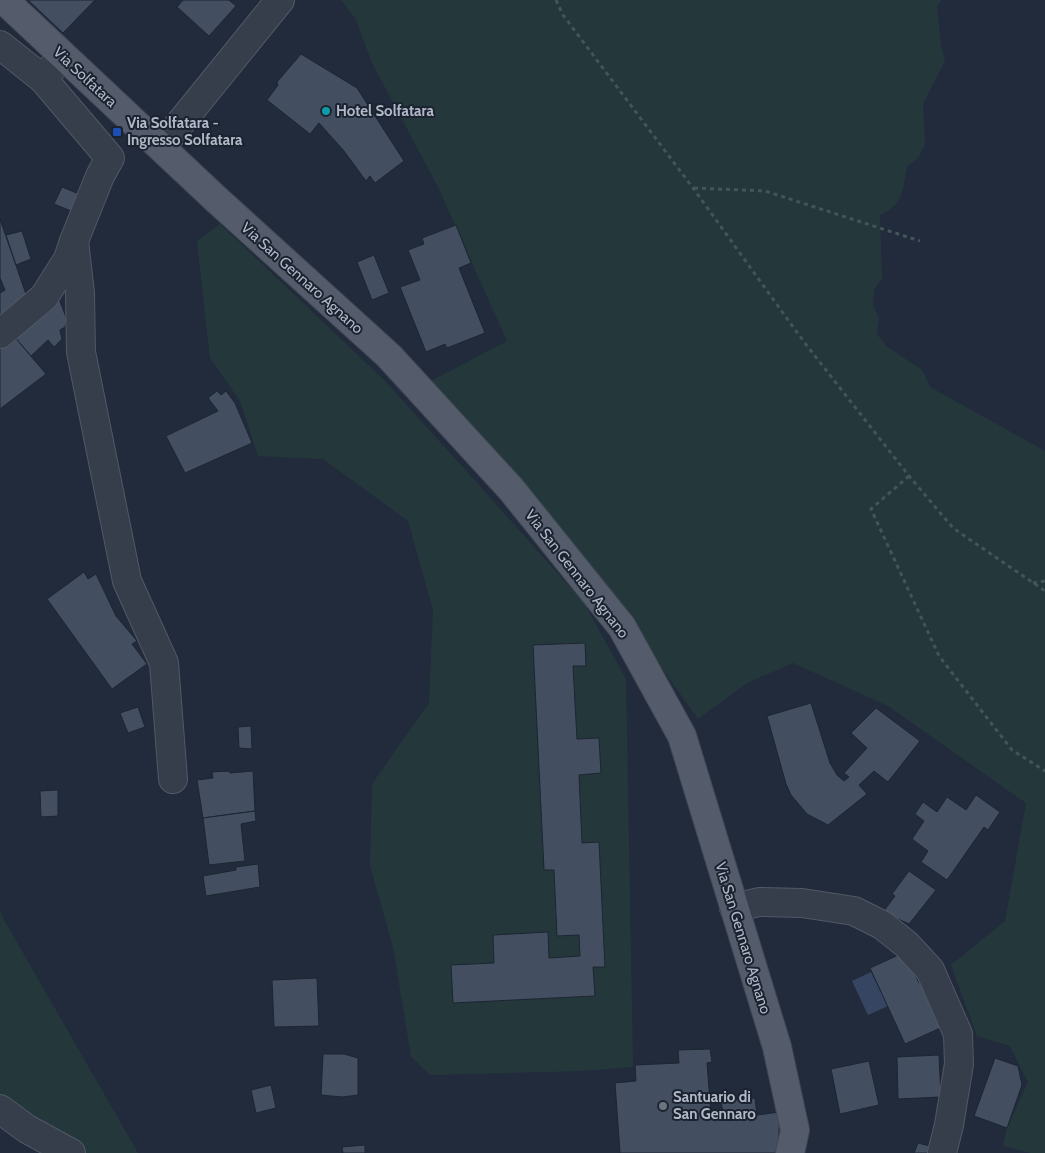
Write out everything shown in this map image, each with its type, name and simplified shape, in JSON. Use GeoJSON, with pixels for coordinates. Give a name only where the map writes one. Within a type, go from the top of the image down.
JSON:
{"type":"FeatureCollection","features":[{"type":"Feature","properties":{"kind":"main road","name":"Via Solfatara"},"geometry":{"type":"LineString","coordinates":[[4,0],[162,147]]}},
{"type":"Feature","properties":{"kind":"main road","name":"Via San Gennaro Agnano"},"geometry":{"type":"LineString","coordinates":[[162,147],[217,200],[389,356],[511,489],[622,628],[682,736],[777,1047],[795,1130],[790,1153]]}},
{"type":"Feature","properties":{"kind":"street"},"geometry":{"type":"LineString","coordinates":[[162,147],[280,0]]}},
{"type":"Feature","properties":{"kind":"street"},"geometry":{"type":"LineString","coordinates":[[0,44],[43,79],[110,158],[100,176],[68,259],[44,297],[0,334]]}},
{"type":"Feature","properties":{"kind":"street"},"geometry":{"type":"LineString","coordinates":[[43,79],[62,56]]}},
{"type":"Feature","properties":{"kind":"street"},"geometry":{"type":"LineString","coordinates":[[74,241],[80,293],[81,352],[127,581],[164,663],[173,779]]}},
{"type":"Feature","properties":{"kind":"street"},"geometry":{"type":"LineString","coordinates":[[734,908],[759,902],[802,903],[854,911],[882,925],[906,944],[930,970],[958,1034],[959,1064],[949,1125],[942,1153]]}},
{"type":"Feature","properties":{"kind":"street"},"geometry":{"type":"LineString","coordinates":[[0,1108],[27,1129],[70,1153]]}},
{"type":"Feature","properties":{"kind":"path"},"geometry":{"type":"LineString","coordinates":[[556,0],[563,15],[693,188],[804,342],[908,476],[953,528],[1045,591]]}},
{"type":"Feature","properties":{"kind":"path"},"geometry":{"type":"LineString","coordinates":[[693,188],[765,191],[920,241]]}},
{"type":"Feature","properties":{"kind":"path"},"geometry":{"type":"LineString","coordinates":[[908,476],[871,509],[939,656],[1012,750],[1045,771]]}},
{"type":"Feature","properties":{"kind":"path"},"geometry":{"type":"LineString","coordinates":[[1033,583],[1045,582]]}},
{"type":"Feature","properties":{"kind":"green space"},"geometry":{"type":"Polygon","coordinates":[[[341,0],[942,0],[937,6],[941,46],[945,61],[923,104],[925,144],[918,158],[907,167],[903,190],[898,201],[880,215],[882,278],[874,290],[873,305],[879,319],[877,334],[886,346],[922,370],[930,387],[1045,451],[1045,1153],[1031,1153],[1003,1146],[1007,1128],[1028,1082],[1010,1046],[977,1036],[951,965],[1005,921],[1026,803],[888,706],[793,663],[747,683],[698,719],[582,555],[431,381],[507,341],[438,187],[372,63],[355,18],[341,0]]]}},
{"type":"Feature","properties":{"kind":"green space"},"geometry":{"type":"Polygon","coordinates":[[[220,224],[385,381],[488,495],[584,603],[626,679],[633,1067],[581,1071],[430,1075],[411,1056],[393,947],[370,866],[372,784],[429,703],[433,610],[408,521],[323,459],[258,456],[240,401],[210,358],[197,241],[220,224]]]}},
{"type":"Feature","properties":{"kind":"green space"},"geometry":{"type":"Polygon","coordinates":[[[0,909],[3,918],[138,1153],[86,1153],[0,1100],[0,909]]]}},
{"type":"Feature","properties":{"kind":"water"},"geometry":{"type":"Polygon","coordinates":[[[871,972],[888,1006],[868,1015],[852,981],[871,972]]]}},
{"type":"Feature","properties":{"kind":"building"},"geometry":{"type":"Polygon","coordinates":[[[28,0],[95,0],[63,33],[28,0]]]}},
{"type":"Feature","properties":{"kind":"building"},"geometry":{"type":"Polygon","coordinates":[[[183,0],[229,0],[236,6],[209,36],[177,7],[183,0]]]}},
{"type":"Feature","properties":{"kind":"building","name":"Hotel Solfatara"},"geometry":{"type":"Polygon","coordinates":[[[301,54],[357,88],[404,161],[375,183],[370,176],[366,181],[344,151],[319,123],[310,134],[267,100],[278,85],[277,82],[301,54]]]}},
{"type":"Feature","properties":{"kind":"building"},"geometry":{"type":"Polygon","coordinates":[[[62,187],[79,194],[71,211],[54,204],[62,187]]]}},
{"type":"Feature","properties":{"kind":"building"},"geometry":{"type":"Polygon","coordinates":[[[0,219],[28,300],[0,321],[0,293],[5,290],[0,278],[0,219]]]}},
{"type":"Feature","properties":{"kind":"building"},"geometry":{"type":"Polygon","coordinates":[[[456,225],[471,263],[459,268],[485,333],[447,348],[445,344],[426,352],[400,287],[420,280],[408,250],[424,244],[422,238],[456,225]]]}},
{"type":"Feature","properties":{"kind":"building"},"geometry":{"type":"Polygon","coordinates":[[[22,231],[31,259],[16,265],[6,235],[22,231]]]}},
{"type":"Feature","properties":{"kind":"building"},"geometry":{"type":"Polygon","coordinates":[[[374,255],[389,293],[372,300],[357,262],[374,255]]]}},
{"type":"Feature","properties":{"kind":"building"},"geometry":{"type":"Polygon","coordinates":[[[58,296],[67,320],[65,327],[60,330],[62,339],[54,347],[48,340],[31,356],[13,335],[58,296]]]}},
{"type":"Feature","properties":{"kind":"building"},"geometry":{"type":"Polygon","coordinates":[[[13,335],[46,374],[0,409],[0,346],[13,335]]]}},
{"type":"Feature","properties":{"kind":"building"},"geometry":{"type":"Polygon","coordinates":[[[217,391],[221,395],[226,391],[235,403],[252,443],[185,473],[166,436],[218,411],[208,398],[217,391]]]}},
{"type":"Feature","properties":{"kind":"building"},"geometry":{"type":"Polygon","coordinates":[[[84,572],[88,579],[96,574],[116,616],[137,641],[132,644],[147,664],[112,689],[47,599],[84,572]]]}},
{"type":"Feature","properties":{"kind":"building"},"geometry":{"type":"Polygon","coordinates":[[[585,643],[586,666],[573,666],[577,739],[599,738],[601,773],[579,775],[582,843],[599,842],[605,967],[593,967],[595,996],[453,1003],[451,965],[494,963],[493,935],[548,932],[549,958],[580,956],[579,935],[557,936],[554,870],[544,870],[533,645],[585,643]]]}},
{"type":"Feature","properties":{"kind":"building"},"geometry":{"type":"Polygon","coordinates":[[[811,703],[830,763],[837,775],[844,781],[849,777],[844,773],[867,748],[851,733],[876,708],[920,741],[888,782],[874,771],[859,785],[867,794],[828,825],[807,814],[791,795],[786,784],[767,716],[811,703]]]}},
{"type":"Feature","properties":{"kind":"building"},"geometry":{"type":"Polygon","coordinates":[[[138,707],[145,727],[128,733],[120,713],[138,707]]]}},
{"type":"Feature","properties":{"kind":"building"},"geometry":{"type":"Polygon","coordinates":[[[251,726],[252,749],[239,748],[238,727],[251,726]]]}},
{"type":"Feature","properties":{"kind":"building"},"geometry":{"type":"Polygon","coordinates":[[[229,771],[230,773],[253,771],[255,811],[203,818],[197,780],[213,778],[212,772],[229,771]]]}},
{"type":"Feature","properties":{"kind":"building"},"geometry":{"type":"Polygon","coordinates":[[[58,790],[58,816],[41,817],[40,791],[58,790]]]}},
{"type":"Feature","properties":{"kind":"building"},"geometry":{"type":"Polygon","coordinates":[[[976,795],[1000,812],[988,830],[984,827],[947,880],[921,862],[928,851],[912,839],[924,821],[915,814],[923,802],[937,812],[947,797],[966,810],[976,795]]]}},
{"type":"Feature","properties":{"kind":"building"},"geometry":{"type":"Polygon","coordinates":[[[255,811],[256,821],[241,824],[245,861],[209,865],[203,818],[255,811]]]}},
{"type":"Feature","properties":{"kind":"building"},"geometry":{"type":"Polygon","coordinates":[[[258,864],[260,887],[206,896],[203,876],[236,870],[236,867],[258,864]]]}},
{"type":"Feature","properties":{"kind":"building"},"geometry":{"type":"Polygon","coordinates":[[[909,871],[936,890],[909,924],[883,912],[895,896],[892,894],[909,871]]]}},
{"type":"Feature","properties":{"kind":"building"},"geometry":{"type":"Polygon","coordinates":[[[905,952],[919,983],[926,980],[947,1025],[905,1044],[870,968],[905,952]]]}},
{"type":"Feature","properties":{"kind":"building"},"geometry":{"type":"Polygon","coordinates":[[[317,978],[319,1026],[274,1027],[272,980],[317,978]]]}},
{"type":"Feature","properties":{"kind":"building","name":"Santuario di San Gennaro"},"geometry":{"type":"Polygon","coordinates":[[[710,1049],[712,1062],[707,1063],[711,1114],[723,1113],[721,1101],[755,1098],[757,1115],[780,1112],[778,1153],[620,1153],[615,1083],[636,1081],[635,1065],[679,1063],[678,1050],[710,1049]]]}},
{"type":"Feature","properties":{"kind":"building"},"geometry":{"type":"Polygon","coordinates":[[[323,1054],[344,1054],[358,1058],[358,1095],[342,1097],[321,1095],[323,1054]]]}},
{"type":"Feature","properties":{"kind":"building"},"geometry":{"type":"Polygon","coordinates":[[[939,1055],[941,1097],[898,1099],[897,1057],[939,1055]]]}},
{"type":"Feature","properties":{"kind":"building"},"geometry":{"type":"Polygon","coordinates":[[[995,1058],[1018,1066],[1022,1085],[1007,1128],[974,1116],[995,1058]]]}},
{"type":"Feature","properties":{"kind":"building"},"geometry":{"type":"Polygon","coordinates":[[[869,1061],[879,1105],[840,1114],[831,1069],[869,1061]]]}},
{"type":"Feature","properties":{"kind":"building"},"geometry":{"type":"Polygon","coordinates":[[[271,1085],[276,1108],[256,1113],[251,1090],[271,1085]]]}},
{"type":"Feature","properties":{"kind":"building"},"geometry":{"type":"Polygon","coordinates":[[[918,1143],[938,1148],[936,1153],[914,1153],[918,1143]]]}},
{"type":"Feature","properties":{"kind":"building"},"geometry":{"type":"Polygon","coordinates":[[[365,1145],[365,1153],[343,1153],[342,1147],[365,1145]]]}},
{"type":"Feature","properties":{"kind":"place","name":"Hotel Solfatara"},"geometry":{"type":"Point","coordinates":[326,111]}},
{"type":"Feature","properties":{"kind":"place","name":"Via Solfatara - Ingresso Solfatara"},"geometry":{"type":"Point","coordinates":[117,132]}},
{"type":"Feature","properties":{"kind":"place","name":"Santuario di San Gennaro"},"geometry":{"type":"Point","coordinates":[663,1106]}}]}
